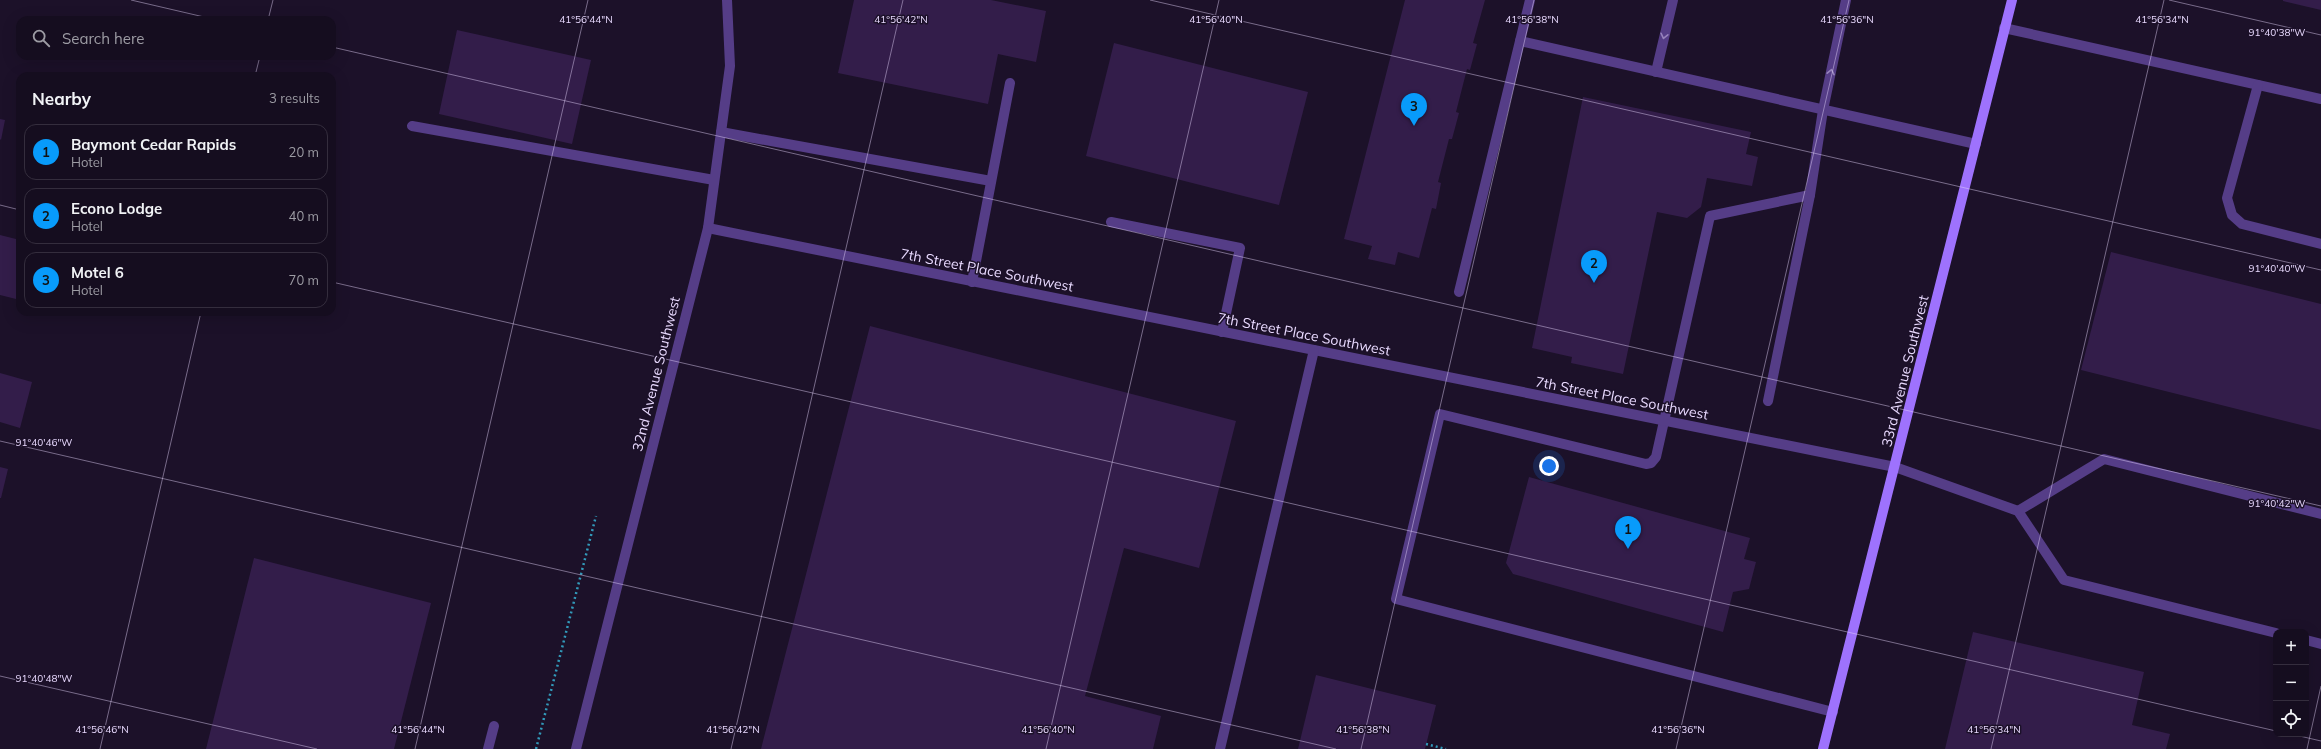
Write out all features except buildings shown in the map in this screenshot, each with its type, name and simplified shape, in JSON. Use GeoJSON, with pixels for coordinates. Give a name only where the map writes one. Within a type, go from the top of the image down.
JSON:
{"type":"FeatureCollection","features":[{"type":"Feature","properties":{"kind":"street","name":"32nd Avenue Southwest"},"geometry":{"type":"LineString","coordinates":[[576,749],[708,228],[730,66],[727,0]]}},
{"type":"Feature","properties":{"kind":"street"},"geometry":{"type":"LineString","coordinates":[[1459,292],[1530,0]]}},
{"type":"Feature","properties":{"kind":"street"},"geometry":{"type":"LineString","coordinates":[[1656,72],[1673,0]]}},
{"type":"Feature","properties":{"kind":"street"},"geometry":{"type":"LineString","coordinates":[[1768,401],[1810,195],[1823,110],[1846,0]]}},
{"type":"Feature","properties":{"kind":"street","name":"33rd Avenue Southwest"},"geometry":{"type":"LineString","coordinates":[[1824,749],[2012,0]]}},
{"type":"Feature","properties":{"kind":"street"},"geometry":{"type":"LineString","coordinates":[[2004,28],[2321,99]]}},
{"type":"Feature","properties":{"kind":"street"},"geometry":{"type":"LineString","coordinates":[[1520,41],[1976,144]]}},
{"type":"Feature","properties":{"kind":"street"},"geometry":{"type":"LineString","coordinates":[[972,282],[1010,83]]}},
{"type":"Feature","properties":{"kind":"street"},"geometry":{"type":"LineString","coordinates":[[2258,85],[2227,198],[2232,215],[2242,224],[2321,244]]}},
{"type":"Feature","properties":{"kind":"street"},"geometry":{"type":"LineString","coordinates":[[412,126],[714,180]]}},
{"type":"Feature","properties":{"kind":"street"},"geometry":{"type":"LineString","coordinates":[[721,132],[991,181]]}},
{"type":"Feature","properties":{"kind":"street"},"geometry":{"type":"LineString","coordinates":[[1810,195],[1710,216],[1656,457],[1651,463],[1646,464],[1440,414],[1396,599],[1833,712]]}},
{"type":"Feature","properties":{"kind":"street"},"geometry":{"type":"LineString","coordinates":[[1111,222],[1240,248],[1222,332]]}},
{"type":"Feature","properties":{"kind":"street","name":"7th Street Place Southwest"},"geometry":{"type":"LineString","coordinates":[[708,228],[1895,467],[2018,511]]}},
{"type":"Feature","properties":{"kind":"street"},"geometry":{"type":"LineString","coordinates":[[1220,749],[1314,350]]}},
{"type":"Feature","properties":{"kind":"street"},"geometry":{"type":"LineString","coordinates":[[2273,632],[2064,580],[2018,511],[2104,459],[2321,514]]}},
{"type":"Feature","properties":{"kind":"street"},"geometry":{"type":"LineString","coordinates":[[2309,641],[2321,644]]}},
{"type":"Feature","properties":{"kind":"street"},"geometry":{"type":"LineString","coordinates":[[488,749],[494,726]]}},
{"type":"Feature","properties":{"kind":"path"},"geometry":{"type":"LineString","coordinates":[[536,749],[596,516]]}},
{"type":"Feature","properties":{"kind":"path"},"geometry":{"type":"LineString","coordinates":[[1426,744],[1446,749]]}},
{"type":"Feature","properties":{"kind":"place","name":"Motel 6"},"geometry":{"type":"Point","coordinates":[1414,126]}},
{"type":"Feature","properties":{"kind":"place","name":"Econo Lodge"},"geometry":{"type":"Point","coordinates":[1594,283]}},
{"type":"Feature","properties":{"kind":"place","name":"Baymont Cedar Rapids"},"geometry":{"type":"Point","coordinates":[1628,549]}}]}
